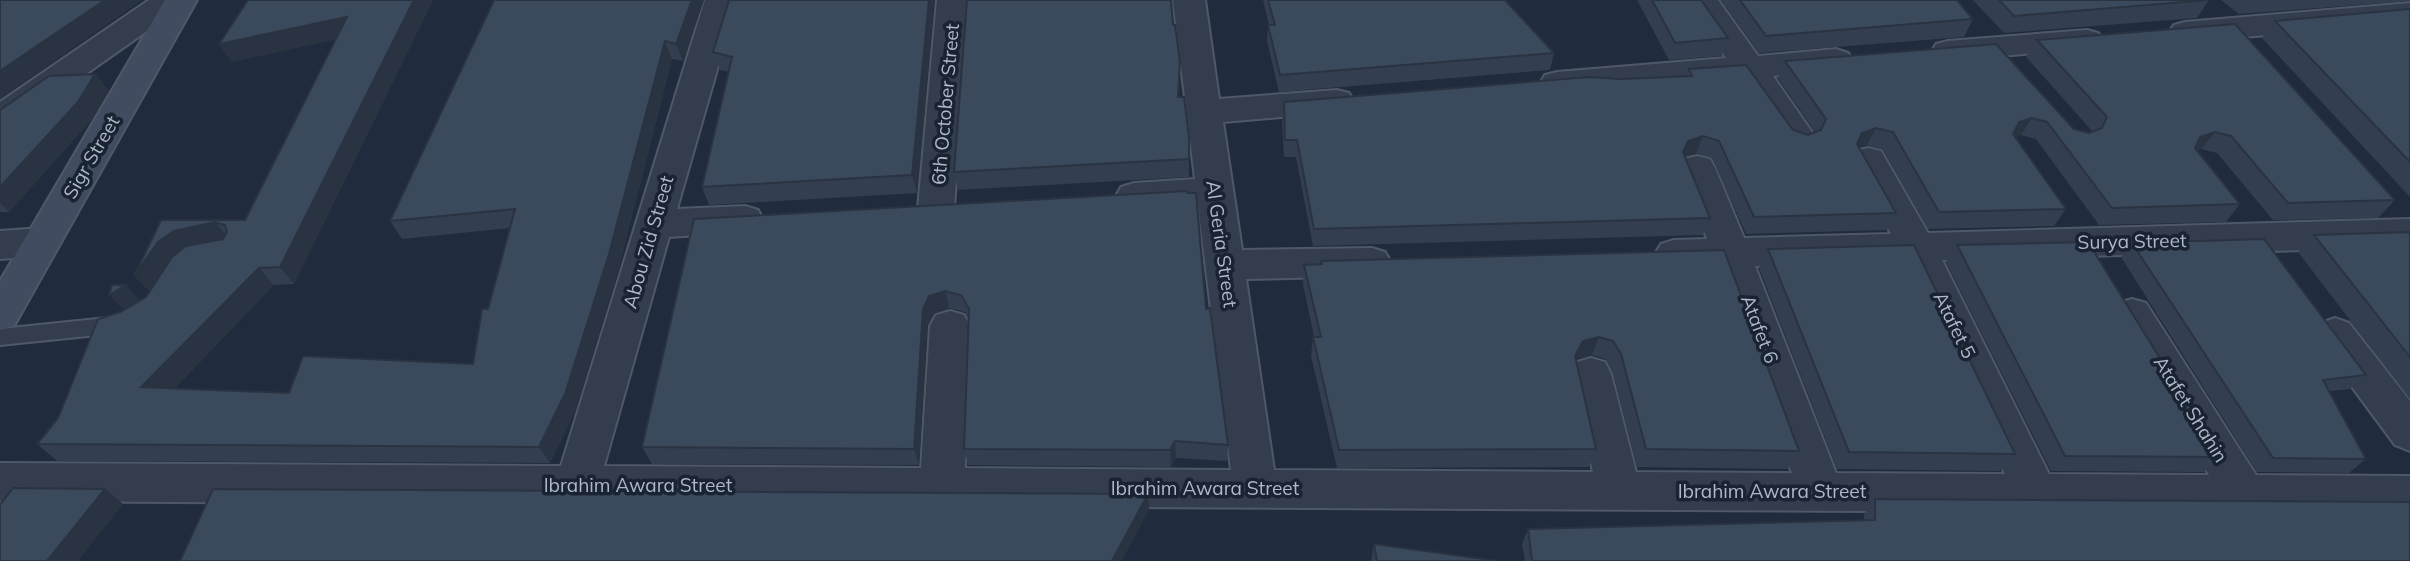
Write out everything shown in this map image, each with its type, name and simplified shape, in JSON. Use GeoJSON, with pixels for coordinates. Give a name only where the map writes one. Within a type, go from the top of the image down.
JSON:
{"type":"FeatureCollection","features":[{"type":"Feature","properties":{"kind":"main road","name":"Sigr Street"},"geometry":{"type":"LineString","coordinates":[[0,315],[181,0]]}},
{"type":"Feature","properties":{"kind":"street"},"geometry":{"type":"LineString","coordinates":[[0,118],[170,0]]}},
{"type":"Feature","properties":{"kind":"street","name":"Abou Zid Street"},"geometry":{"type":"LineString","coordinates":[[577,485],[720,0]]}},
{"type":"Feature","properties":{"kind":"street","name":"6th October Street"},"geometry":{"type":"LineString","coordinates":[[936,208],[953,0]]}},
{"type":"Feature","properties":{"kind":"street","name":"Al Geria Street"},"geometry":{"type":"LineString","coordinates":[[1189,0],[1255,488]]}},
{"type":"Feature","properties":{"kind":"street"},"geometry":{"type":"LineString","coordinates":[[1702,0],[1799,138]]}},
{"type":"Feature","properties":{"kind":"street"},"geometry":{"type":"LineString","coordinates":[[2199,0],[2258,57]]}},
{"type":"Feature","properties":{"kind":"street"},"geometry":{"type":"LineString","coordinates":[[2161,34],[2410,13]]}},
{"type":"Feature","properties":{"kind":"street"},"geometry":{"type":"LineString","coordinates":[[1969,19],[2022,77]]}},
{"type":"Feature","properties":{"kind":"street"},"geometry":{"type":"LineString","coordinates":[[1913,54],[2120,37]]}},
{"type":"Feature","properties":{"kind":"street"},"geometry":{"type":"LineString","coordinates":[[1531,85],[1872,57]]}},
{"type":"Feature","properties":{"kind":"street"},"geometry":{"type":"LineString","coordinates":[[1204,112],[1368,98]]}},
{"type":"Feature","properties":{"kind":"street","name":"Atafet 5"},"geometry":{"type":"LineString","coordinates":[[1868,160],[1917,247],[2036,493]]}},
{"type":"Feature","properties":{"kind":"street","name":"Atafet 6"},"geometry":{"type":"LineString","coordinates":[[1697,169],[1821,491]]}},
{"type":"Feature","properties":{"kind":"street"},"geometry":{"type":"LineString","coordinates":[[1104,198],[1215,191]]}},
{"type":"Feature","properties":{"kind":"street"},"geometry":{"type":"LineString","coordinates":[[2237,206],[2287,270]]}},
{"type":"Feature","properties":{"kind":"street"},"geometry":{"type":"LineString","coordinates":[[653,224],[774,217]]}},
{"type":"Feature","properties":{"kind":"street","name":"Surya Street"},"geometry":{"type":"LineString","coordinates":[[1636,255],[1917,247],[2077,227],[2263,238],[2404,221]]}},
{"type":"Feature","properties":{"kind":"street","name":"Atafet Shahin"},"geometry":{"type":"LineString","coordinates":[[2077,227],[2244,494]]}},
{"type":"Feature","properties":{"kind":"street"},"geometry":{"type":"LineString","coordinates":[[0,245],[42,242]]}},
{"type":"Feature","properties":{"kind":"street"},"geometry":{"type":"LineString","coordinates":[[1225,265],[1403,261]]}},
{"type":"Feature","properties":{"kind":"street"},"geometry":{"type":"LineString","coordinates":[[2312,303],[2410,433]]}},
{"type":"Feature","properties":{"kind":"street"},"geometry":{"type":"LineString","coordinates":[[942,486],[950,326]]}},
{"type":"Feature","properties":{"kind":"street"},"geometry":{"type":"LineString","coordinates":[[1591,374],[1619,490]]}},
{"type":"Feature","properties":{"kind":"street","name":"Ibrahim Awara Street"},"geometry":{"type":"LineString","coordinates":[[0,482],[2410,495]]}},
{"type":"Feature","properties":{"kind":"lane"},"geometry":{"type":"LineString","coordinates":[[0,337],[98,328],[132,320]]}},
{"type":"Feature","properties":{"kind":"building"},"geometry":{"type":"Polygon","coordinates":[[[0,0],[105,0],[0,71],[0,0]]]}},
{"type":"Feature","properties":{"kind":"building"},"geometry":{"type":"Polygon","coordinates":[[[248,0],[414,0],[280,267],[259,268],[141,387],[289,393],[303,356],[473,364],[482,309],[488,309],[515,209],[390,221],[494,0],[692,0],[676,44],[665,41],[609,254],[565,394],[539,447],[37,444],[58,418],[98,319],[120,312],[146,297],[172,257],[186,246],[223,239],[227,232],[225,225],[215,222],[174,231],[158,242],[134,276],[161,220],[245,220],[347,17],[219,44],[248,0]]]}},
{"type":"Feature","properties":{"kind":"building"},"geometry":{"type":"Polygon","coordinates":[[[729,0],[929,0],[912,175],[702,187],[732,57],[713,52],[729,0]]]}},
{"type":"Feature","properties":{"kind":"building"},"geometry":{"type":"Polygon","coordinates":[[[967,0],[1171,0],[1180,61],[1178,97],[1184,97],[1189,159],[954,172],[967,0]]]}},
{"type":"Feature","properties":{"kind":"building"},"geometry":{"type":"Polygon","coordinates":[[[1268,0],[1505,0],[1554,53],[1280,75],[1268,25],[1275,25],[1268,0]]]}},
{"type":"Feature","properties":{"kind":"building"},"geometry":{"type":"Polygon","coordinates":[[[1652,0],[1701,0],[1728,38],[1675,43],[1652,0]]]}},
{"type":"Feature","properties":{"kind":"building"},"geometry":{"type":"Polygon","coordinates":[[[1740,0],[1957,0],[1973,19],[1766,36],[1740,0]]]}},
{"type":"Feature","properties":{"kind":"building"},"geometry":{"type":"Polygon","coordinates":[[[1999,0],[2209,0],[2014,16],[1999,0]]]}},
{"type":"Feature","properties":{"kind":"building"},"geometry":{"type":"Polygon","coordinates":[[[2410,9],[2410,162],[2275,21],[2410,9]]]}},
{"type":"Feature","properties":{"kind":"building"},"geometry":{"type":"Polygon","coordinates":[[[2235,24],[2395,200],[2288,203],[2231,136],[2215,132],[2200,137],[2195,148],[2240,204],[2112,208],[2047,122],[2032,118],[2019,122],[2013,134],[2066,209],[1939,212],[1893,132],[1876,128],[1862,133],[1857,144],[1896,213],[1754,217],[1719,141],[1703,136],[1688,141],[1683,152],[1710,218],[1314,229],[1297,140],[1285,140],[1284,102],[1589,77],[1621,79],[1692,76],[1689,69],[1746,65],[1793,130],[1808,135],[1821,130],[1826,119],[1785,61],[1996,44],[2074,129],[2089,133],[2102,128],[2107,117],[2037,40],[2235,24]]]}},
{"type":"Feature","properties":{"kind":"building"},"geometry":{"type":"Polygon","coordinates":[[[95,74],[78,102],[0,187],[0,110],[49,76],[95,74]]]}},
{"type":"Feature","properties":{"kind":"building"},"geometry":{"type":"Polygon","coordinates":[[[1187,191],[1196,193],[1206,309],[1210,308],[1228,445],[1175,441],[1170,450],[964,449],[969,309],[961,295],[945,291],[929,296],[923,309],[914,449],[642,447],[694,219],[1187,191]]]}},
{"type":"Feature","properties":{"kind":"building"},"geometry":{"type":"Polygon","coordinates":[[[2410,232],[2410,357],[2314,235],[2410,232]]]}},
{"type":"Feature","properties":{"kind":"building"},"geometry":{"type":"Polygon","coordinates":[[[2264,239],[2366,375],[2323,380],[2366,459],[2273,458],[2132,243],[2264,239]]]}},
{"type":"Feature","properties":{"kind":"building"},"geometry":{"type":"Polygon","coordinates":[[[2088,242],[2221,457],[2065,456],[1957,245],[2088,242]]]}},
{"type":"Feature","properties":{"kind":"building"},"geometry":{"type":"Polygon","coordinates":[[[1914,245],[2015,454],[1849,452],[1768,249],[1914,245]]]}},
{"type":"Feature","properties":{"kind":"building"},"geometry":{"type":"Polygon","coordinates":[[[1724,250],[1799,451],[1646,449],[1621,354],[1613,341],[1599,337],[1583,341],[1575,356],[1596,449],[1339,450],[1313,337],[1321,337],[1304,265],[1322,264],[1321,261],[1724,250]]]}},
{"type":"Feature","properties":{"kind":"building"},"geometry":{"type":"Polygon","coordinates":[[[112,285],[126,285],[109,295],[112,285]]]}},
{"type":"Feature","properties":{"kind":"building"},"geometry":{"type":"Polygon","coordinates":[[[13,488],[105,489],[47,561],[0,561],[0,505],[13,488]]]}},
{"type":"Feature","properties":{"kind":"building"},"geometry":{"type":"Polygon","coordinates":[[[213,489],[1148,494],[1112,561],[180,561],[213,489]]]}},
{"type":"Feature","properties":{"kind":"building"},"geometry":{"type":"Polygon","coordinates":[[[1875,499],[2410,502],[2410,561],[1532,561],[1528,529],[1875,520],[1875,499]]]}},
{"type":"Feature","properties":{"kind":"building"},"geometry":{"type":"Polygon","coordinates":[[[1374,544],[1498,561],[1377,561],[1374,544]]]}}]}
